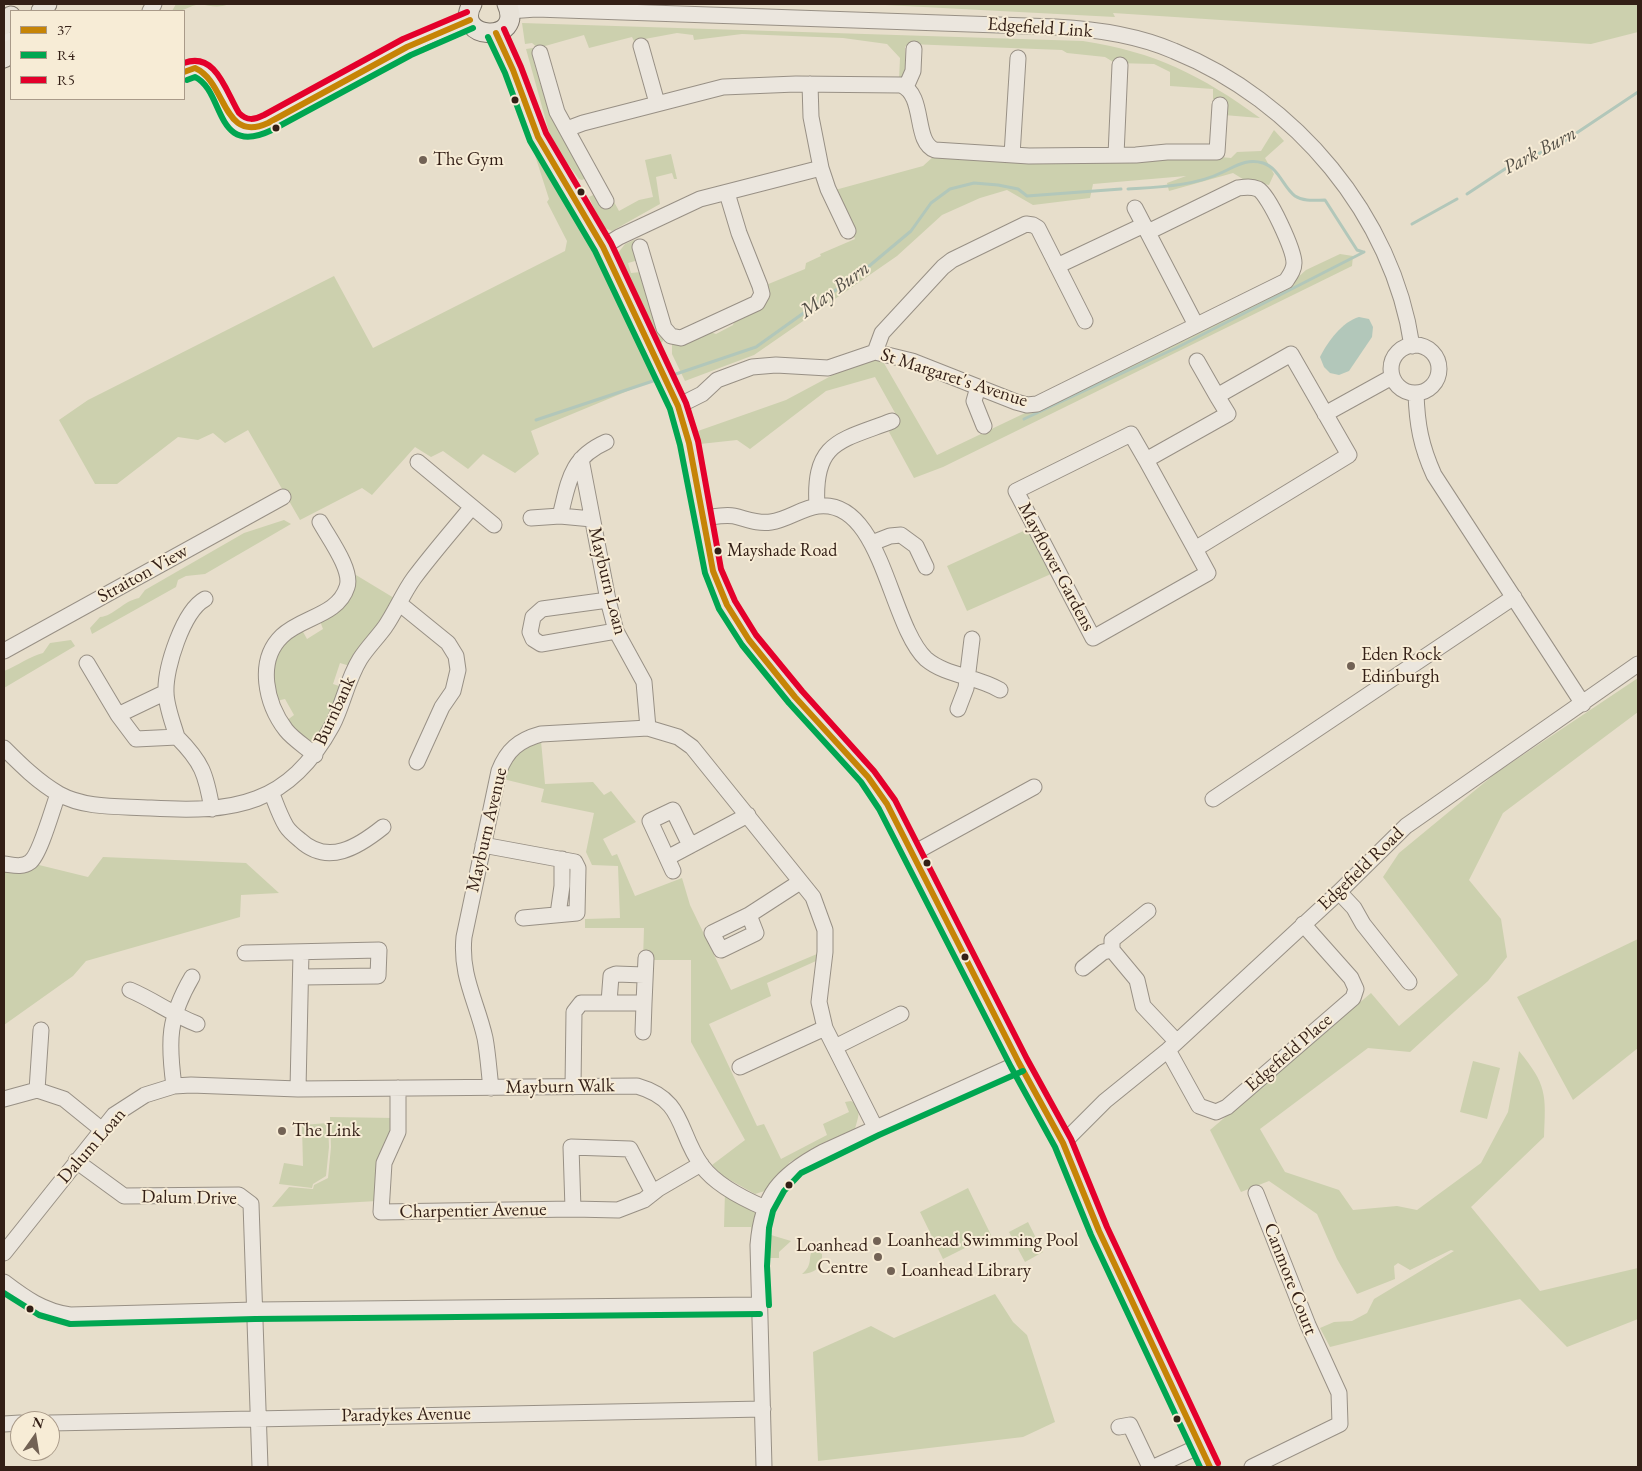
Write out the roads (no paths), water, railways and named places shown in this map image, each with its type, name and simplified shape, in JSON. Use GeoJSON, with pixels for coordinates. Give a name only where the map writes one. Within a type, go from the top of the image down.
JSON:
{"type":"FeatureCollection","features":[{"type":"Feature","properties":{"kind":"main road"},"geometry":{"type":"LineString","coordinates":[[471,12],[480,32],[496,33],[507,24],[508,7]]}},
{"type":"Feature","properties":{"kind":"main road"},"geometry":{"type":"LineString","coordinates":[[496,33],[514,70],[538,137],[603,248],[678,406],[690,443],[704,518],[708,554],[718,586],[727,605],[749,640],[789,690],[868,777],[887,804],[1019,1064],[1062,1143],[1099,1231],[1210,1467]]}},
{"type":"Feature","properties":{"kind":"street","name":"Edgefield Link"},"geometry":{"type":"LineString","coordinates":[[508,7],[1056,26],[1118,35],[1174,50],[1224,77],[1260,101],[1303,138],[1332,169],[1368,221],[1384,252],[1403,300],[1412,346]]}},
{"type":"Feature","properties":{"kind":"street"},"geometry":{"type":"LineString","coordinates":[[185,72],[194,68],[205,72],[235,121],[242,127],[256,127],[340,85],[471,12]]}},
{"type":"Feature","properties":{"kind":"street"},"geometry":{"type":"LineString","coordinates":[[4,37],[4,58]]}},
{"type":"Feature","properties":{"kind":"street"},"geometry":{"type":"LineString","coordinates":[[641,46],[656,103]]}},
{"type":"Feature","properties":{"kind":"street"},"geometry":{"type":"LineString","coordinates":[[906,88],[913,71],[914,49]]}},
{"type":"Feature","properties":{"kind":"street"},"geometry":{"type":"LineString","coordinates":[[540,53],[557,112],[606,201]]}},
{"type":"Feature","properties":{"kind":"street"},"geometry":{"type":"LineString","coordinates":[[1012,156],[1018,58]]}},
{"type":"Feature","properties":{"kind":"street"},"geometry":{"type":"LineString","coordinates":[[1116,155],[1120,65]]}},
{"type":"Feature","properties":{"kind":"street"},"geometry":{"type":"LineString","coordinates":[[810,84],[811,118],[821,168],[848,232]]}},
{"type":"Feature","properties":{"kind":"street"},"geometry":{"type":"LineString","coordinates":[[567,129],[656,103],[723,87],[810,84],[901,85],[913,96],[926,143],[930,148],[941,151],[1012,156],[1116,155],[1182,151],[1224,152],[1220,105]]}},
{"type":"Feature","properties":{"kind":"street"},"geometry":{"type":"LineString","coordinates":[[603,248],[619,237],[689,204],[727,192],[821,168]]}},
{"type":"Feature","properties":{"kind":"street","name":"St Margaret's Avenue"},"geometry":{"type":"LineString","coordinates":[[678,406],[702,394],[717,380],[752,367],[776,365],[805,369],[828,368],[875,352],[912,361],[1016,402],[1027,405],[1038,404],[1286,281],[1292,274],[1294,264],[1292,253],[1268,200],[1259,190],[1249,187],[1238,188],[1057,266]]}},
{"type":"Feature","properties":{"kind":"street"},"geometry":{"type":"LineString","coordinates":[[640,248],[641,266],[664,328],[666,332],[676,338],[699,331],[757,304],[762,294],[739,233],[727,192]]}},
{"type":"Feature","properties":{"kind":"street"},"geometry":{"type":"LineString","coordinates":[[1135,208],[1196,325]]}},
{"type":"Feature","properties":{"kind":"street"},"geometry":{"type":"LineString","coordinates":[[875,352],[882,332],[943,267],[952,260],[1026,224],[1038,228],[1085,321]]}},
{"type":"Feature","properties":{"kind":"street"},"geometry":{"type":"LineString","coordinates":[[1412,346],[1426,348],[1432,353],[1439,367],[1435,382],[1424,392],[1416,393],[1401,389],[1392,377],[1391,365],[1393,359],[1401,350],[1412,346]]}},
{"type":"Feature","properties":{"kind":"street"},"geometry":{"type":"LineString","coordinates":[[1198,361],[1217,396],[1228,414],[1146,460],[1195,549],[1348,455],[1291,354],[1217,396]]}},
{"type":"Feature","properties":{"kind":"street"},"geometry":{"type":"LineString","coordinates":[[1325,414],[1392,377]]}},
{"type":"Feature","properties":{"kind":"street"},"geometry":{"type":"LineString","coordinates":[[978,387],[974,401],[984,426]]}},
{"type":"Feature","properties":{"kind":"street"},"geometry":{"type":"LineString","coordinates":[[1416,393],[1417,424],[1423,451],[1434,475],[1579,699]]}},
{"type":"Feature","properties":{"kind":"street"},"geometry":{"type":"LineString","coordinates":[[1315,396],[1344,404]]}},
{"type":"Feature","properties":{"kind":"street"},"geometry":{"type":"LineString","coordinates":[[817,506],[816,484],[823,457],[832,447],[846,439],[887,426]]}},
{"type":"Feature","properties":{"kind":"street","name":"Mayflower Gardens"},"geometry":{"type":"LineString","coordinates":[[1146,460],[1130,434],[1016,491],[1093,638],[1208,573],[1195,549]]}},
{"type":"Feature","properties":{"kind":"street","name":"Mayburn Loan"},"geometry":{"type":"LineString","coordinates":[[560,516],[574,467],[591,449],[606,442]]}},
{"type":"Feature","properties":{"kind":"street","name":"Mayburn Loan"},"geometry":{"type":"LineString","coordinates":[[581,459],[608,600],[616,631],[644,682],[648,728]]}},
{"type":"Feature","properties":{"kind":"street"},"geometry":{"type":"LineString","coordinates":[[418,462],[436,472],[471,508],[494,525]]}},
{"type":"Feature","properties":{"kind":"street","name":"Straiton View"},"geometry":{"type":"LineString","coordinates":[[4,651],[283,497]]}},
{"type":"Feature","properties":{"kind":"street"},"geometry":{"type":"LineString","coordinates":[[704,518],[727,515],[757,523],[772,522],[817,506],[829,506],[854,517],[872,543],[904,624],[921,653],[940,667],[982,680],[1000,690]]}},
{"type":"Feature","properties":{"kind":"street","name":"Burnbank"},"geometry":{"type":"LineString","coordinates":[[4,748],[29,772],[58,794],[78,802],[98,805],[186,810],[212,809],[242,804],[272,794],[297,774],[315,755],[333,724],[359,660],[400,604],[413,580],[471,508]]}},
{"type":"Feature","properties":{"kind":"street","name":"Mayburn Loan"},"geometry":{"type":"LineString","coordinates":[[531,518],[560,516],[592,518]]}},
{"type":"Feature","properties":{"kind":"street"},"geometry":{"type":"LineString","coordinates":[[315,755],[287,731],[276,713],[268,692],[265,669],[270,652],[282,635],[336,605],[348,586],[347,570],[325,544],[320,522]]}},
{"type":"Feature","properties":{"kind":"street"},"geometry":{"type":"LineString","coordinates":[[872,543],[890,536],[901,535],[916,546],[926,566]]}},
{"type":"Feature","properties":{"kind":"street"},"geometry":{"type":"LineString","coordinates":[[1214,799],[1514,597]]}},
{"type":"Feature","properties":{"kind":"street"},"geometry":{"type":"LineString","coordinates":[[199,599],[175,641],[166,692],[177,737],[194,754],[207,777],[212,809]]}},
{"type":"Feature","properties":{"kind":"street"},"geometry":{"type":"LineString","coordinates":[[608,600],[542,609],[533,617],[530,632],[533,639],[541,644],[616,631]]}},
{"type":"Feature","properties":{"kind":"street"},"geometry":{"type":"LineString","coordinates":[[400,604],[448,643],[456,656],[458,670],[453,690],[442,707],[424,754]]}},
{"type":"Feature","properties":{"kind":"street"},"geometry":{"type":"LineString","coordinates":[[958,709],[968,676],[972,639]]}},
{"type":"Feature","properties":{"kind":"street"},"geometry":{"type":"LineString","coordinates":[[87,662],[118,715],[136,739],[177,737]]}},
{"type":"Feature","properties":{"kind":"street","name":"Edgefield Road"},"geometry":{"type":"LineString","coordinates":[[1062,1143],[1105,1101],[1172,1045],[1339,892],[1406,826],[1579,699],[1638,664]]}},
{"type":"Feature","properties":{"kind":"street"},"geometry":{"type":"LineString","coordinates":[[118,715],[166,692]]}},
{"type":"Feature","properties":{"kind":"street","name":"Mayburn Avenue"},"geometry":{"type":"LineString","coordinates":[[491,1088],[485,1038],[462,957],[498,772],[504,758],[514,745],[527,737],[541,734],[648,728],[678,737],[692,747],[813,898],[825,930],[819,1002],[825,1028],[875,1127]]}},
{"type":"Feature","properties":{"kind":"street"},"geometry":{"type":"LineString","coordinates":[[912,854],[1034,787]]}},
{"type":"Feature","properties":{"kind":"street"},"geometry":{"type":"LineString","coordinates":[[4,864],[20,866],[31,862],[39,850],[58,794]]}},
{"type":"Feature","properties":{"kind":"street"},"geometry":{"type":"LineString","coordinates":[[272,794],[287,828],[305,844],[329,853],[341,853],[367,846],[382,827]]}},
{"type":"Feature","properties":{"kind":"street"},"geometry":{"type":"LineString","coordinates":[[693,844],[687,839],[673,810],[650,821],[670,864],[693,844],[748,816]]}},
{"type":"Feature","properties":{"kind":"street"},"geometry":{"type":"LineString","coordinates":[[483,845],[575,862],[578,868],[577,912],[523,918]]}},
{"type":"Feature","properties":{"kind":"street"},"geometry":{"type":"LineString","coordinates":[[748,915],[800,882]]}},
{"type":"Feature","properties":{"kind":"street"},"geometry":{"type":"LineString","coordinates":[[1339,892],[1354,908],[1363,924],[1407,973]]}},
{"type":"Feature","properties":{"kind":"street"},"geometry":{"type":"LineString","coordinates":[[1148,911],[1112,940],[1112,950],[1137,980],[1143,1006],[1172,1045]]}},
{"type":"Feature","properties":{"kind":"street","name":"Edgefield Place"},"geometry":{"type":"LineString","coordinates":[[1172,1045],[1198,1106],[1216,1112],[1227,1107],[1353,998],[1356,989],[1351,978],[1303,924]]}},
{"type":"Feature","properties":{"kind":"street"},"geometry":{"type":"LineString","coordinates":[[245,953],[379,950],[378,976],[302,977]]}},
{"type":"Feature","properties":{"kind":"street"},"geometry":{"type":"LineString","coordinates":[[1083,968],[1103,952],[1112,950]]}},
{"type":"Feature","properties":{"kind":"street"},"geometry":{"type":"LineString","coordinates":[[298,1088],[302,952]]}},
{"type":"Feature","properties":{"kind":"street"},"geometry":{"type":"LineString","coordinates":[[643,1032],[646,958]]}},
{"type":"Feature","properties":{"kind":"street"},"geometry":{"type":"LineString","coordinates":[[609,1002],[611,976],[616,974],[644,974]]}},
{"type":"Feature","properties":{"kind":"street"},"geometry":{"type":"LineString","coordinates":[[174,1086],[170,1057],[173,1014],[192,977]]}},
{"type":"Feature","properties":{"kind":"street"},"geometry":{"type":"LineString","coordinates":[[130,990],[158,1002],[173,1014],[197,1024]]}},
{"type":"Feature","properties":{"kind":"street"},"geometry":{"type":"LineString","coordinates":[[573,1087],[574,1012],[581,1003],[644,1003]]}},
{"type":"Feature","properties":{"kind":"street"},"geometry":{"type":"LineString","coordinates":[[834,1047],[901,1014]]}},
{"type":"Feature","properties":{"kind":"street"},"geometry":{"type":"LineString","coordinates":[[740,1067],[825,1028]]}},
{"type":"Feature","properties":{"kind":"street"},"geometry":{"type":"LineString","coordinates":[[37,1090],[41,1030]]}},
{"type":"Feature","properties":{"kind":"street"},"geometry":{"type":"LineString","coordinates":[[764,1467],[758,1245],[760,1227],[766,1208],[777,1186],[796,1166],[875,1127],[1019,1064]]}},
{"type":"Feature","properties":{"kind":"street","name":"Dalum Loan"},"geometry":{"type":"LineString","coordinates":[[4,1253],[114,1115],[145,1095],[174,1086],[191,1085],[298,1088]]}},
{"type":"Feature","properties":{"kind":"street","name":"Mayburn Walk"},"geometry":{"type":"LineString","coordinates":[[298,1088],[637,1086],[650,1090],[664,1098],[673,1107],[701,1164],[716,1180],[766,1208]]}},
{"type":"Feature","properties":{"kind":"street","name":"Charpentier Avenue"},"geometry":{"type":"LineString","coordinates":[[398,1088],[398,1132],[384,1163],[381,1212],[618,1210],[644,1200],[701,1164]]}},
{"type":"Feature","properties":{"kind":"street"},"geometry":{"type":"LineString","coordinates":[[4,1099],[37,1090],[64,1099],[102,1129]]}},
{"type":"Feature","properties":{"kind":"street","name":"Charpentier Avenue"},"geometry":{"type":"LineString","coordinates":[[572,1209],[571,1146],[630,1149],[653,1193]]}},
{"type":"Feature","properties":{"kind":"street","name":"Dalum Drive"},"geometry":{"type":"LineString","coordinates":[[76,1161],[124,1196],[239,1195],[251,1204],[254,1310]]}},
{"type":"Feature","properties":{"kind":"street","name":"Canmore Court"},"geometry":{"type":"LineString","coordinates":[[1252,1467],[1340,1424],[1339,1393],[1325,1364],[1256,1193]]}},
{"type":"Feature","properties":{"kind":"street"},"geometry":{"type":"LineString","coordinates":[[4,1282],[35,1305],[53,1312],[70,1315],[254,1310],[760,1305]]}},
{"type":"Feature","properties":{"kind":"street"},"geometry":{"type":"LineString","coordinates":[[254,1310],[260,1467]]}},
{"type":"Feature","properties":{"kind":"street","name":"Paradykes Avenue"},"geometry":{"type":"LineString","coordinates":[[60,1423],[763,1409]]}},
{"type":"Feature","properties":{"kind":"street"},"geometry":{"type":"LineString","coordinates":[[1119,1427],[1130,1425],[1150,1467]]}},
{"type":"Feature","properties":{"kind":"street"},"geometry":{"type":"LineString","coordinates":[[1154,1467],[1200,1446]]}},
{"type":"Feature","properties":{"kind":"waterway","name":"Park Burn"},"geometry":{"type":"LineString","coordinates":[[1467,194],[1511,165],[1557,146],[1638,92]]}},
{"type":"Feature","properties":{"kind":"waterway","name":"May Burn"},"geometry":{"type":"LineString","coordinates":[[1128,189],[1189,183],[1212,177],[1242,163],[1252,161],[1263,163],[1277,173],[1295,196],[1306,200],[1325,200],[1357,250],[1363,252]]}},
{"type":"Feature","properties":{"kind":"waterway","name":"May Burn"},"geometry":{"type":"LineString","coordinates":[[670,376],[756,347],[868,267],[911,231],[931,203],[950,189],[974,183],[998,185],[1018,189],[1027,196],[1121,189]]}},
{"type":"Feature","properties":{"kind":"waterway","name":"Park Burn"},"geometry":{"type":"LineString","coordinates":[[1412,224],[1457,199]]}},
{"type":"Feature","properties":{"kind":"waterway"},"geometry":{"type":"LineString","coordinates":[[1024,419],[1178,347],[1364,252]]}},
{"type":"Feature","properties":{"kind":"waterway","name":"May Burn"},"geometry":{"type":"LineString","coordinates":[[536,420],[659,379]]}},
{"type":"Feature","properties":{"kind":"place","name":"The Gym"},"geometry":{"type":"Point","coordinates":[423,160]}},
{"type":"Feature","properties":{"kind":"place","name":"Mayshade Road"},"geometry":{"type":"Point","coordinates":[718,551]}},
{"type":"Feature","properties":{"kind":"place","name":"Eden Rock Edinburgh"},"geometry":{"type":"Point","coordinates":[1351,666]}},
{"type":"Feature","properties":{"kind":"place","name":"The Link"},"geometry":{"type":"Point","coordinates":[282,1131]}},
{"type":"Feature","properties":{"kind":"place","name":"Loanhead Swimming Pool"},"geometry":{"type":"Point","coordinates":[877,1241]}},
{"type":"Feature","properties":{"kind":"place","name":"Loanhead Centre"},"geometry":{"type":"Point","coordinates":[878,1257]}},
{"type":"Feature","properties":{"kind":"place","name":"Loanhead Library"},"geometry":{"type":"Point","coordinates":[891,1271]}}]}
